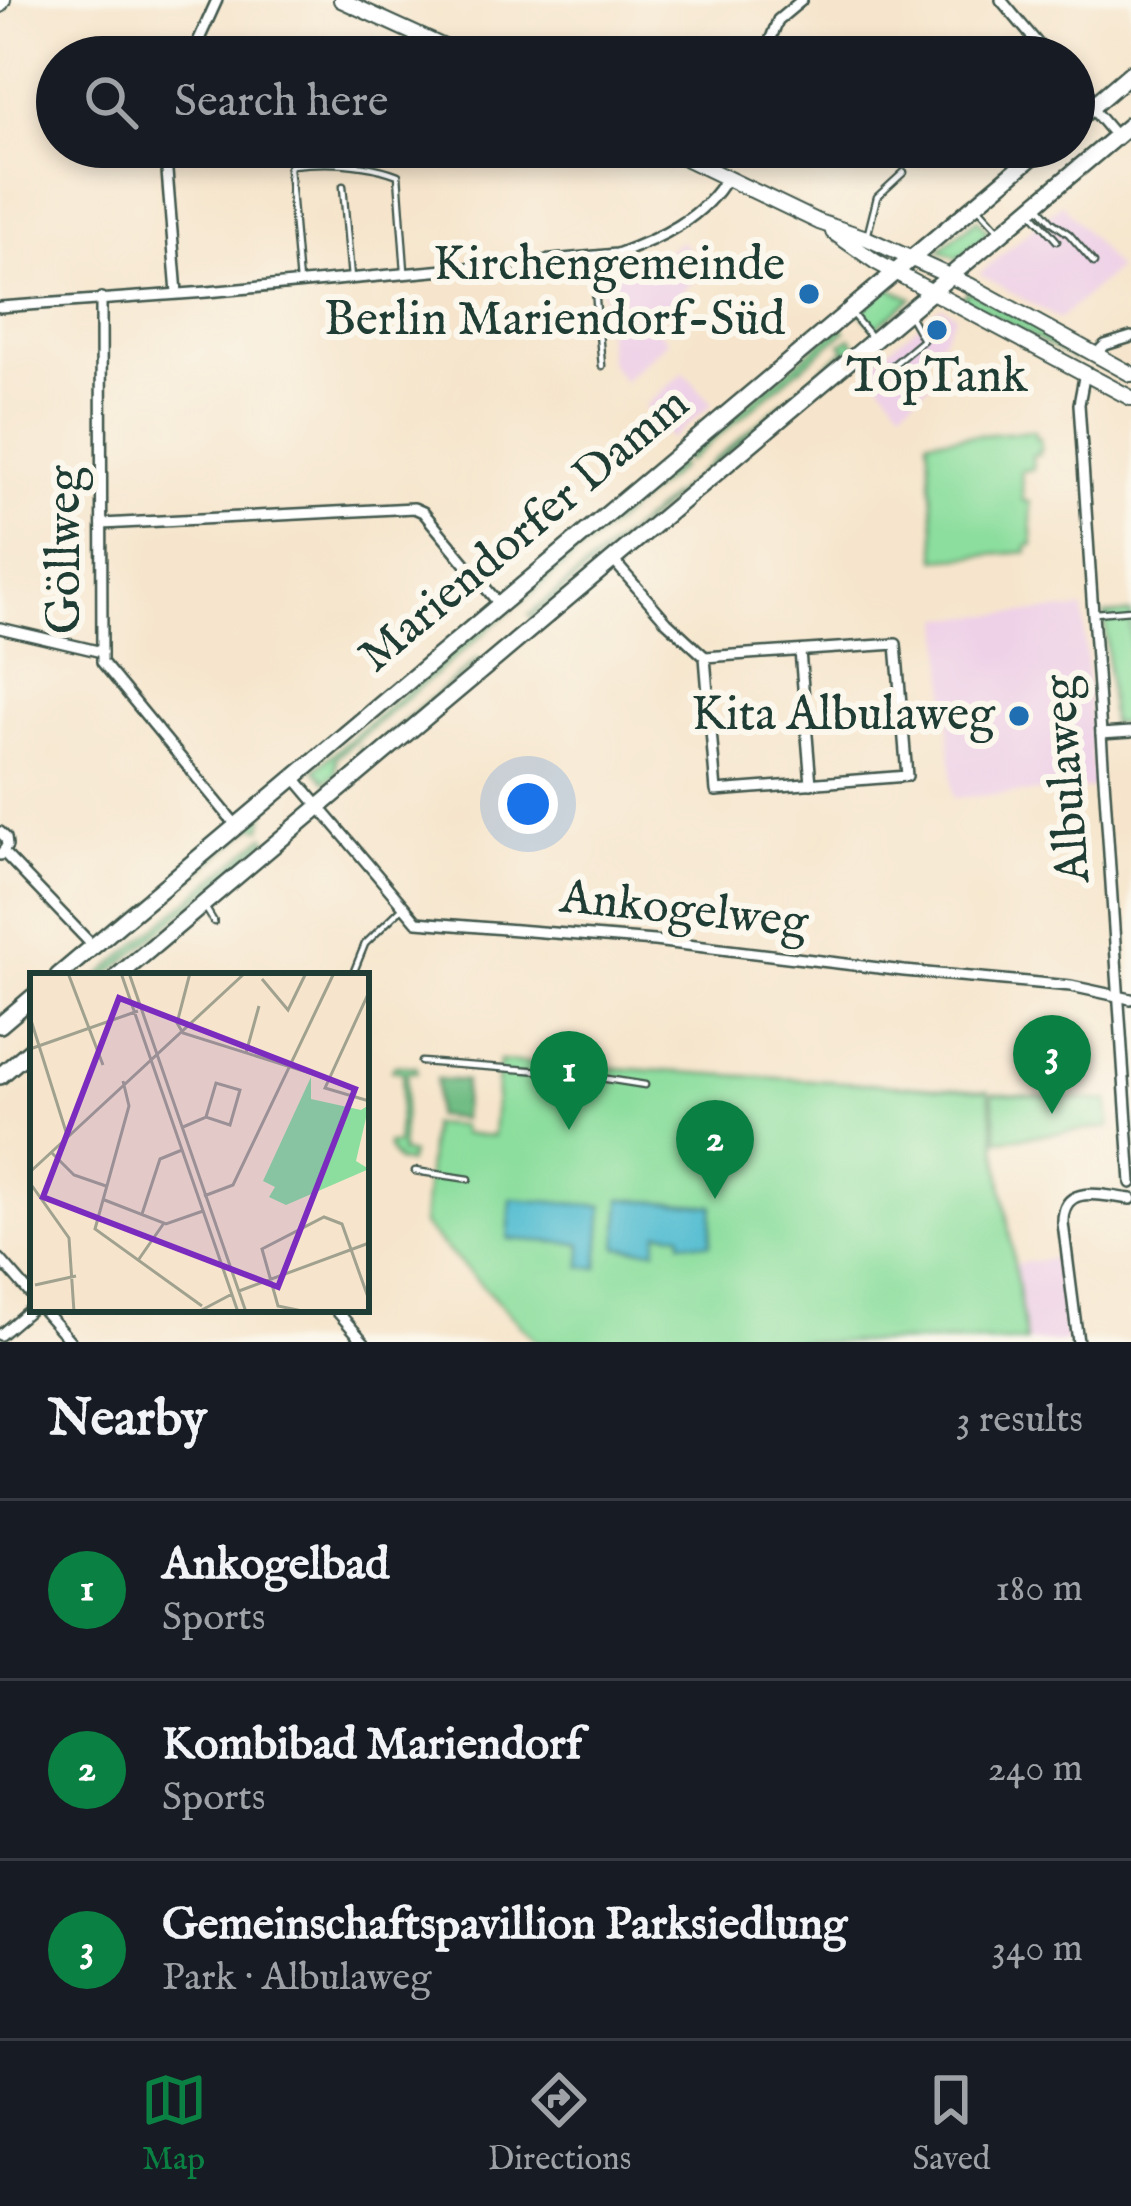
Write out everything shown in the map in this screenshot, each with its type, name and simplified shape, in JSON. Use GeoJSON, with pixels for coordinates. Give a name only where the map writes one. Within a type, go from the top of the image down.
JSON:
{"type":"FeatureCollection","features":[{"type":"Feature","properties":{"kind":"main road"},"geometry":{"type":"LineString","coordinates":[[1095,104],[1131,73]]}},
{"type":"Feature","properties":{"kind":"main road","name":"Mariendorfer Damm"},"geometry":{"type":"LineString","coordinates":[[1095,154],[1131,124]]}},
{"type":"Feature","properties":{"kind":"main road","name":"Mariendorfer Damm"},"geometry":{"type":"LineString","coordinates":[[62,973],[1019,168]]}},
{"type":"Feature","properties":{"kind":"main road","name":"Mariendorfer Damm"},"geometry":{"type":"LineString","coordinates":[[122,973],[1078,168]]}},
{"type":"Feature","properties":{"kind":"main road"},"geometry":{"type":"LineString","coordinates":[[0,1024],[30,999]]}},
{"type":"Feature","properties":{"kind":"main road"},"geometry":{"type":"LineString","coordinates":[[0,1076],[30,1051]]}},
{"type":"Feature","properties":{"kind":"street"},"geometry":{"type":"LineString","coordinates":[[201,36],[217,0]]}},
{"type":"Feature","properties":{"kind":"street"},"geometry":{"type":"LineString","coordinates":[[772,36],[778,20],[802,0]]}},
{"type":"Feature","properties":{"kind":"street"},"geometry":{"type":"LineString","coordinates":[[1001,0],[1031,36]]}},
{"type":"Feature","properties":{"kind":"street"},"geometry":{"type":"LineString","coordinates":[[350,2],[422,36]]}},
{"type":"Feature","properties":{"kind":"street"},"geometry":{"type":"LineString","coordinates":[[1095,112],[1116,136]]}},
{"type":"Feature","properties":{"kind":"street"},"geometry":{"type":"LineString","coordinates":[[167,168],[178,293]]}},
{"type":"Feature","properties":{"kind":"street"},"geometry":{"type":"LineString","coordinates":[[708,168],[819,222],[950,277],[1131,374]]}},
{"type":"Feature","properties":{"kind":"street"},"geometry":{"type":"LineString","coordinates":[[0,307],[616,254],[664,235],[706,205],[728,177]]}},
{"type":"Feature","properties":{"kind":"street"},"geometry":{"type":"LineString","coordinates":[[819,222],[872,259],[1131,398]]}},
{"type":"Feature","properties":{"kind":"street","name":"Göllweg"},"geometry":{"type":"LineString","coordinates":[[101,298],[105,669],[236,826]]}},
{"type":"Feature","properties":{"kind":"street"},"geometry":{"type":"LineString","coordinates":[[1085,372],[1105,345],[1131,337]]}},
{"type":"Feature","properties":{"kind":"street","name":"Albulaweg"},"geometry":{"type":"LineString","coordinates":[[1085,372],[1078,404],[1125,997],[1131,1183]]}},
{"type":"Feature","properties":{"kind":"street"},"geometry":{"type":"LineString","coordinates":[[102,524],[414,508],[428,518],[500,604]]}},
{"type":"Feature","properties":{"kind":"street","name":"Mariendorfer Damm"},"geometry":{"type":"LineString","coordinates":[[614,560],[705,658]]}},
{"type":"Feature","properties":{"kind":"street"},"geometry":{"type":"LineString","coordinates":[[0,628],[102,652]]}},
{"type":"Feature","properties":{"kind":"street"},"geometry":{"type":"LineString","coordinates":[[896,644],[907,776],[716,791],[705,658],[896,644]]}},
{"type":"Feature","properties":{"kind":"street"},"geometry":{"type":"LineString","coordinates":[[800,651],[811,784]]}},
{"type":"Feature","properties":{"kind":"street"},"geometry":{"type":"LineString","coordinates":[[1101,734],[1131,732]]}},
{"type":"Feature","properties":{"kind":"street"},"geometry":{"type":"LineString","coordinates":[[294,777],[403,907]]}},
{"type":"Feature","properties":{"kind":"street"},"geometry":{"type":"LineString","coordinates":[[0,832],[7,842],[2,854],[93,946]]}},
{"type":"Feature","properties":{"kind":"street","name":"Ankogelweg"},"geometry":{"type":"LineString","coordinates":[[403,907],[417,922],[425,923],[654,941],[1071,986],[1125,997]]}},
{"type":"Feature","properties":{"kind":"street"},"geometry":{"type":"LineString","coordinates":[[1078,1342],[1064,1207],[1078,1195],[1131,1198]]}},
{"type":"Feature","properties":{"kind":"street"},"geometry":{"type":"LineString","coordinates":[[0,1259],[30,1294]]}},
{"type":"Feature","properties":{"kind":"street"},"geometry":{"type":"LineString","coordinates":[[0,1335],[30,1310]]}},
{"type":"Feature","properties":{"kind":"street"},"geometry":{"type":"LineString","coordinates":[[45,1312],[71,1342]]}},
{"type":"Feature","properties":{"kind":"street"},"geometry":{"type":"LineString","coordinates":[[337,1312],[364,1342]]}},
{"type":"Feature","properties":{"kind":"lane"},"geometry":{"type":"LineString","coordinates":[[289,168],[299,283]]}},
{"type":"Feature","properties":{"kind":"lane"},"geometry":{"type":"LineString","coordinates":[[380,168],[398,175],[405,274]]}},
{"type":"Feature","properties":{"kind":"lane"},"geometry":{"type":"LineString","coordinates":[[866,238],[877,196],[904,172]]}},
{"type":"Feature","properties":{"kind":"lane"},"geometry":{"type":"LineString","coordinates":[[343,186],[351,278]]}},
{"type":"Feature","properties":{"kind":"lane"},"geometry":{"type":"LineString","coordinates":[[976,205],[1002,233]]}},
{"type":"Feature","properties":{"kind":"lane"},"geometry":{"type":"LineString","coordinates":[[1033,206],[1057,241]]}},
{"type":"Feature","properties":{"kind":"lane"},"geometry":{"type":"LineString","coordinates":[[1033,206],[1069,234],[1094,263]]}},
{"type":"Feature","properties":{"kind":"lane"},"geometry":{"type":"LineString","coordinates":[[592,257],[602,366]]}},
{"type":"Feature","properties":{"kind":"lane"},"geometry":{"type":"LineString","coordinates":[[848,310],[887,370],[923,340],[907,312]]}},
{"type":"Feature","properties":{"kind":"lane"},"geometry":{"type":"LineString","coordinates":[[1093,613],[1131,610]]}},
{"type":"Feature","properties":{"kind":"lane"},"geometry":{"type":"LineString","coordinates":[[203,904],[214,922]]}},
{"type":"Feature","properties":{"kind":"lane"},"geometry":{"type":"LineString","coordinates":[[353,973],[365,944],[403,907]]}},
{"type":"Feature","properties":{"kind":"lane"},"geometry":{"type":"LineString","coordinates":[[421,1062],[569,1073],[645,1085]]}},
{"type":"Feature","properties":{"kind":"lane"},"geometry":{"type":"LineString","coordinates":[[415,1171],[469,1179]]}},
{"type":"Feature","properties":{"kind":"shaded area"},"geometry":{"type":"Polygon","coordinates":[[[1062,203],[1117,269],[1059,319],[979,274],[1062,203]]]}},
{"type":"Feature","properties":{"kind":"shaded area"},"geometry":{"type":"Polygon","coordinates":[[[681,241],[707,269],[682,291],[686,297],[654,325],[668,341],[623,381],[609,360],[601,269],[634,265],[681,241]]]}},
{"type":"Feature","properties":{"kind":"shaded area"},"geometry":{"type":"Polygon","coordinates":[[[941,306],[956,315],[942,340],[915,362],[932,382],[902,408],[868,367],[941,306]]]}},
{"type":"Feature","properties":{"kind":"shaded area"},"geometry":{"type":"Polygon","coordinates":[[[684,372],[712,404],[671,439],[644,407],[684,372]]]}},
{"type":"Feature","properties":{"kind":"shaded area","name":"Kita Albulaweg"},"geometry":{"type":"Polygon","coordinates":[[[1083,609],[1094,788],[953,798],[942,618],[1083,609]]]}},
{"type":"Feature","properties":{"kind":"shaded area"},"geometry":{"type":"Polygon","coordinates":[[[1054,1258],[1067,1342],[1026,1342],[1014,1264],[1054,1258]]]}},
{"type":"Feature","properties":{"kind":"green space"},"geometry":{"type":"Polygon","coordinates":[[[1059,168],[1067,168],[1017,210],[1016,205],[1059,168]]]}},
{"type":"Feature","properties":{"kind":"green space"},"geometry":{"type":"Polygon","coordinates":[[[977,219],[989,233],[958,259],[939,250],[977,219]]]}},
{"type":"Feature","properties":{"kind":"green space"},"geometry":{"type":"Polygon","coordinates":[[[888,287],[912,298],[875,328],[860,312],[888,287]]]}},
{"type":"Feature","properties":{"kind":"green space"},"geometry":{"type":"Polygon","coordinates":[[[969,291],[1080,351],[1075,360],[962,298],[969,291]]]}},
{"type":"Feature","properties":{"kind":"green space"},"geometry":{"type":"Polygon","coordinates":[[[841,326],[845,331],[687,462],[684,458],[841,326]]]}},
{"type":"Feature","properties":{"kind":"green space"},"geometry":{"type":"Polygon","coordinates":[[[851,338],[856,345],[699,477],[846,349],[841,344],[851,338]]]}},
{"type":"Feature","properties":{"kind":"green space"},"geometry":{"type":"Polygon","coordinates":[[[1034,431],[1041,448],[1032,455],[1033,469],[1021,471],[1023,501],[1030,502],[1033,545],[1027,546],[1027,552],[937,559],[928,439],[1034,431]]]}},
{"type":"Feature","properties":{"kind":"green space"},"geometry":{"type":"Polygon","coordinates":[[[678,463],[681,467],[519,604],[516,599],[678,463]]]}},
{"type":"Feature","properties":{"kind":"green space"},"geometry":{"type":"Polygon","coordinates":[[[694,481],[531,618],[529,615],[694,481]]]}},
{"type":"Feature","properties":{"kind":"green space"},"geometry":{"type":"Polygon","coordinates":[[[510,604],[514,608],[336,757],[336,774],[326,782],[315,769],[510,604]]]}},
{"type":"Feature","properties":{"kind":"green space"},"geometry":{"type":"Polygon","coordinates":[[[1131,613],[1131,722],[1111,724],[1105,615],[1131,613]]]}},
{"type":"Feature","properties":{"kind":"green space"},"geometry":{"type":"Polygon","coordinates":[[[479,658],[357,764],[360,748],[369,751],[479,658]]]}},
{"type":"Feature","properties":{"kind":"green space"},"geometry":{"type":"Polygon","coordinates":[[[265,811],[262,828],[254,826],[88,965],[85,962],[265,811]]]}},
{"type":"Feature","properties":{"kind":"green space"},"geometry":{"type":"Polygon","coordinates":[[[265,836],[268,840],[111,973],[103,973],[265,836]]]}},
{"type":"Feature","properties":{"kind":"green space"},"geometry":{"type":"Polygon","coordinates":[[[499,1061],[988,1091],[1026,1342],[537,1342],[423,1225],[431,1124],[461,1126],[462,1134],[493,1136],[499,1061]]]}},
{"type":"Feature","properties":{"kind":"green space"},"geometry":{"type":"Polygon","coordinates":[[[395,1065],[416,1067],[417,1072],[407,1072],[401,1153],[411,1154],[408,1163],[398,1162],[388,1148],[388,1144],[397,1144],[403,1072],[392,1070],[395,1065]]]}},
{"type":"Feature","properties":{"kind":"green space"},"geometry":{"type":"Polygon","coordinates":[[[437,1079],[465,1081],[462,1119],[435,1116],[437,1079]]]}},
{"type":"Feature","properties":{"kind":"green space"},"geometry":{"type":"Polygon","coordinates":[[[992,1093],[1108,1101],[1110,1127],[998,1140],[992,1093]]]}},
{"type":"Feature","properties":{"kind":"water"},"geometry":{"type":"Polygon","coordinates":[[[511,1199],[603,1206],[598,1268],[581,1267],[582,1244],[508,1239],[511,1199]]]}},
{"type":"Feature","properties":{"kind":"water"},"geometry":{"type":"Polygon","coordinates":[[[621,1199],[713,1206],[710,1244],[681,1242],[681,1234],[658,1232],[656,1250],[617,1247],[621,1199]]]}},
{"type":"Feature","properties":{"kind":"place","name":"Kirchengemeinde Berlin Mariendorf-Süd"},"geometry":{"type":"Point","coordinates":[809,294]}},
{"type":"Feature","properties":{"kind":"place","name":"TopTank"},"geometry":{"type":"Point","coordinates":[937,330]}},
{"type":"Feature","properties":{"kind":"place","name":"Kita Albulaweg"},"geometry":{"type":"Point","coordinates":[1019,716]}},
{"type":"Feature","properties":{"kind":"place","name":"Gemeinschaftspavillion Parksiedlung"},"geometry":{"type":"Point","coordinates":[1052,1114]}},
{"type":"Feature","properties":{"kind":"place","name":"Ankogelbad"},"geometry":{"type":"Point","coordinates":[569,1130]}},
{"type":"Feature","properties":{"kind":"place","name":"Kombibad Mariendorf"},"geometry":{"type":"Point","coordinates":[715,1199]}}]}
